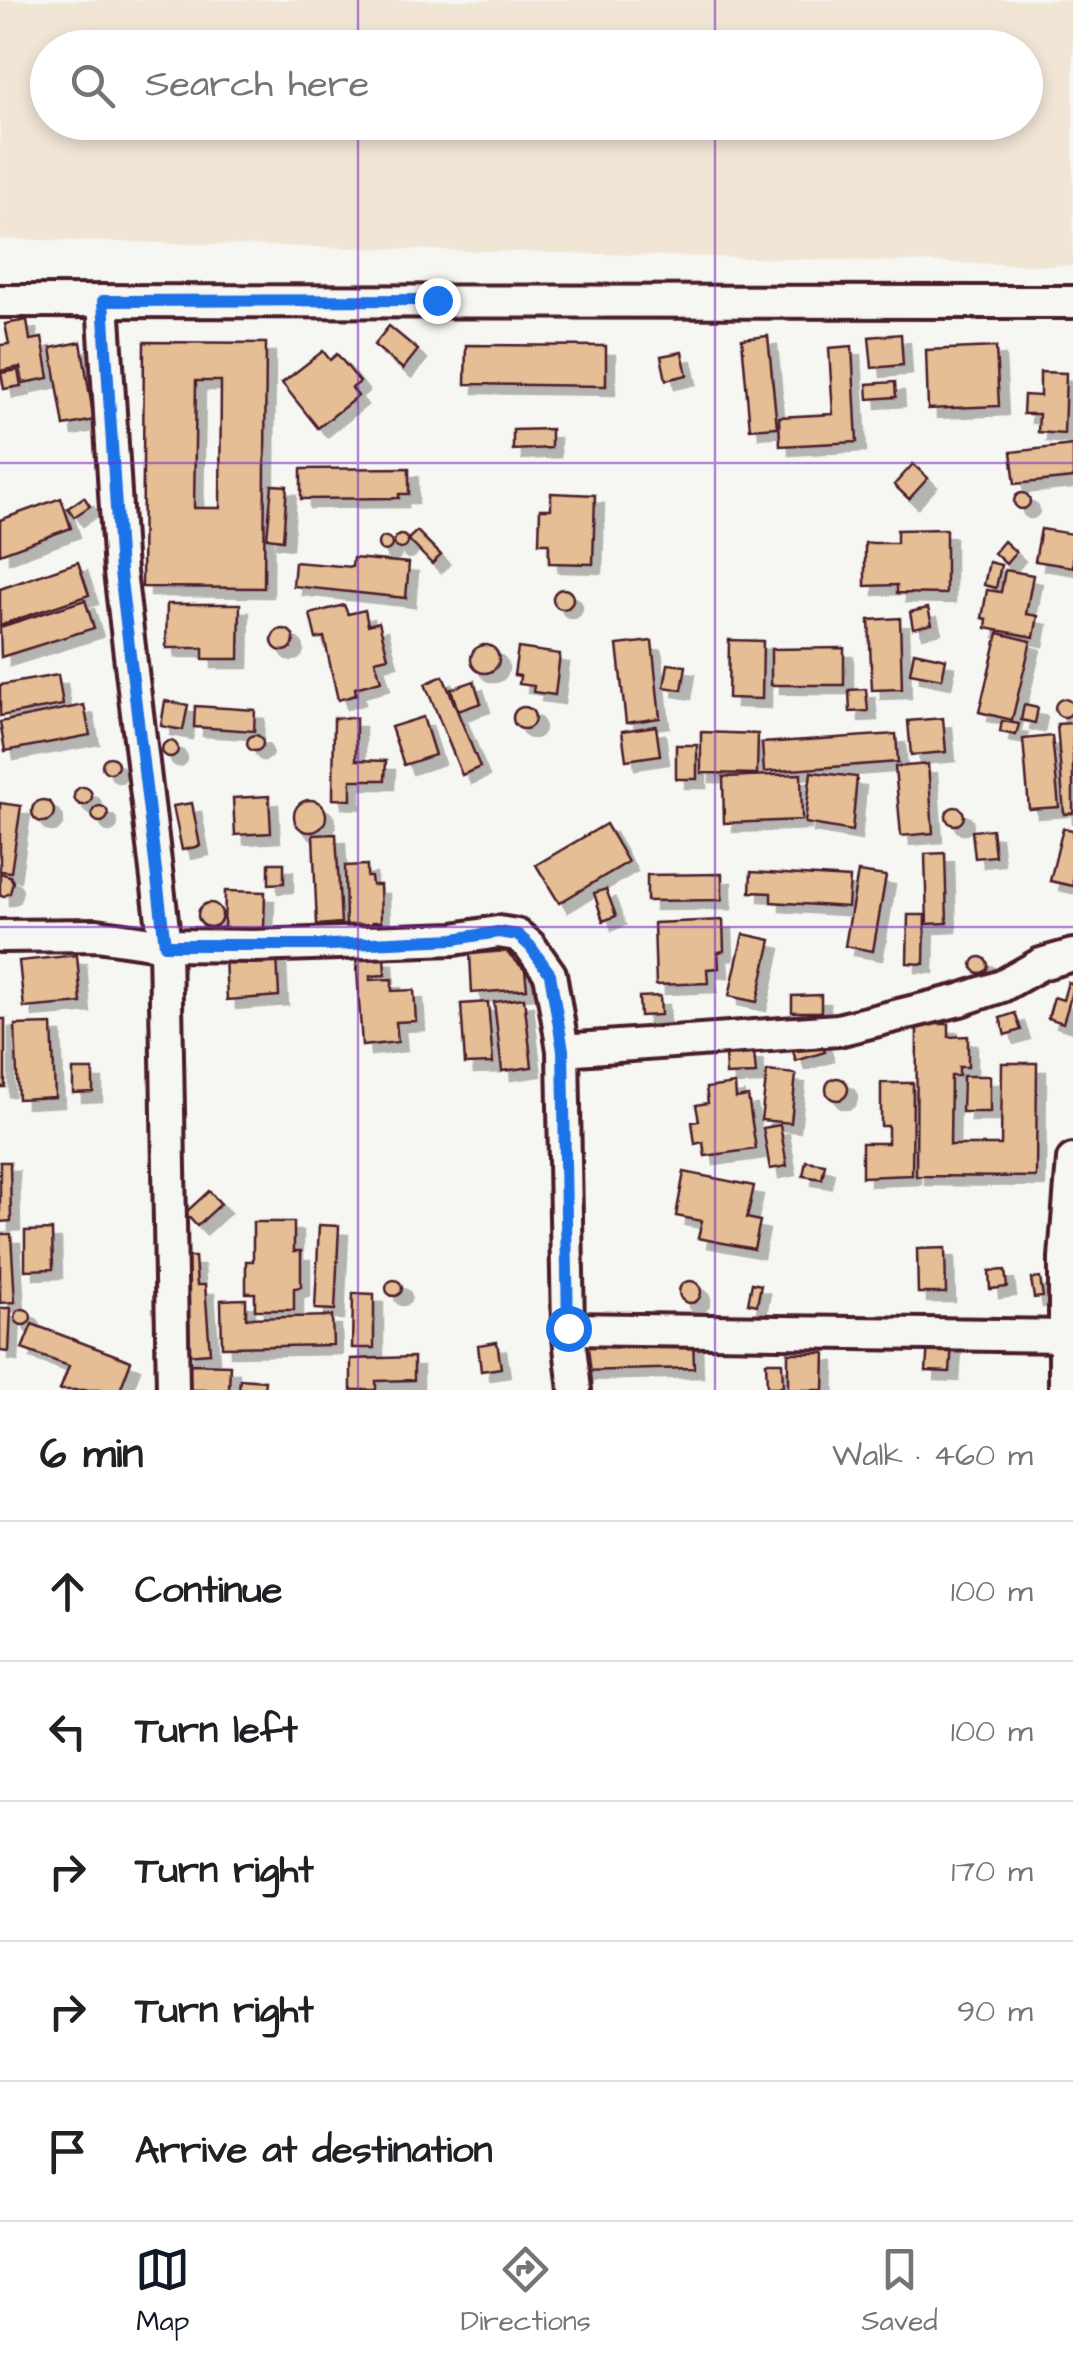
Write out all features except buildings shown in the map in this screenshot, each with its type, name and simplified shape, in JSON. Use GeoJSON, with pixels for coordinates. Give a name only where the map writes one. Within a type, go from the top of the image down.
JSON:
{"type":"FeatureCollection","features":[{"type":"Feature","properties":{"kind":"street"},"geometry":{"type":"LineString","coordinates":[[0,301],[1073,302]]}},
{"type":"Feature","properties":{"kind":"street"},"geometry":{"type":"LineString","coordinates":[[103,301],[120,572],[165,945],[173,1390]]}},
{"type":"Feature","properties":{"kind":"street"},"geometry":{"type":"LineString","coordinates":[[0,936],[97,935],[165,945],[330,945],[454,939],[498,932],[518,935],[550,974],[563,1050],[568,1328],[575,1390]]}},
{"type":"Feature","properties":{"kind":"street"},"geometry":{"type":"LineString","coordinates":[[563,1050],[838,1030],[960,1000],[1002,986],[1040,964],[1073,955]]}},
{"type":"Feature","properties":{"kind":"street"},"geometry":{"type":"LineString","coordinates":[[1065,1390],[1065,1258],[1073,1160]]}},
{"type":"Feature","properties":{"kind":"street"},"geometry":{"type":"LineString","coordinates":[[568,1328],[1065,1336]]}},
{"type":"Feature","properties":{"kind":"shaded area"},"geometry":{"type":"Polygon","coordinates":[[[0,0],[1073,0],[1073,266],[0,239],[0,0]]]}},
{"type":"Feature","properties":{"kind":"route"},"geometry":{"type":"LineString","coordinates":[[437,300],[103,301],[120,572],[152,849],[165,945],[330,945],[454,939],[498,932],[518,935],[530,946],[550,974],[563,1050],[568,1328]]}}]}
